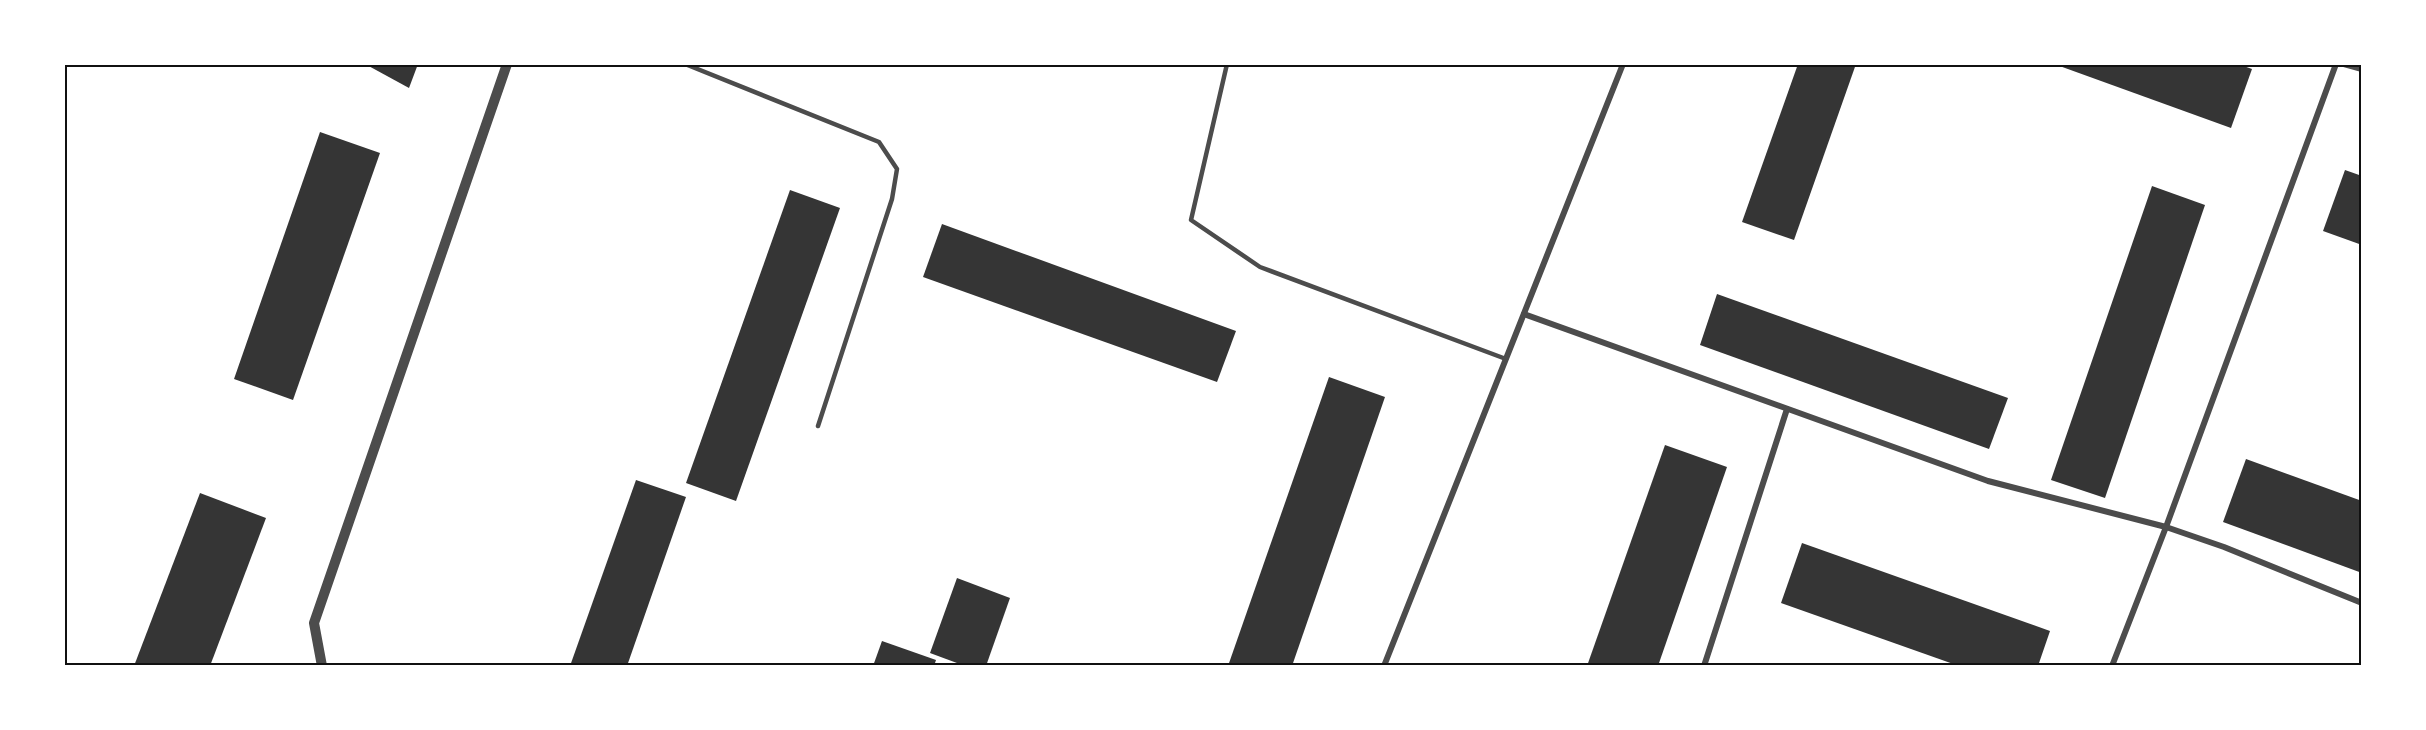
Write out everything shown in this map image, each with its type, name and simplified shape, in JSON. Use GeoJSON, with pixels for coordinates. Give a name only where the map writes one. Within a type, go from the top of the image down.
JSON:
{"type":"FeatureCollection","features":[{"type":"Feature","properties":{"kind":"street"},"geometry":{"type":"LineString","coordinates":[[322,666],[314,623],[507,64]]}},
{"type":"Feature","properties":{"kind":"street"},"geometry":{"type":"LineString","coordinates":[[1384,666],[1623,64]]}},
{"type":"Feature","properties":{"kind":"street"},"geometry":{"type":"LineString","coordinates":[[2112,666],[2166,527],[2336,64]]}},
{"type":"Feature","properties":{"kind":"street"},"geometry":{"type":"LineString","coordinates":[[2344,64],[2361,69]]}},
{"type":"Feature","properties":{"kind":"street"},"geometry":{"type":"LineString","coordinates":[[1524,314],[1988,481],[2166,527],[2224,547],[2361,603]]}},
{"type":"Feature","properties":{"kind":"street"},"geometry":{"type":"LineString","coordinates":[[1704,666],[1787,409]]}},
{"type":"Feature","properties":{"kind":"lane"},"geometry":{"type":"LineString","coordinates":[[685,64],[879,142],[897,169],[892,199],[818,426]]}},
{"type":"Feature","properties":{"kind":"lane"},"geometry":{"type":"LineString","coordinates":[[1227,64],[1191,220],[1260,267],[1506,359]]}},
{"type":"Feature","properties":{"kind":"building"},"geometry":{"type":"Polygon","coordinates":[[[365,64],[418,64],[409,88],[365,64]]]}},
{"type":"Feature","properties":{"kind":"building"},"geometry":{"type":"Polygon","coordinates":[[[1798,64],[1856,64],[1794,240],[1742,222],[1798,64]]]}},
{"type":"Feature","properties":{"kind":"building"},"geometry":{"type":"Polygon","coordinates":[[[2054,64],[2238,64],[2252,69],[2231,128],[2054,64]]]}},
{"type":"Feature","properties":{"kind":"building"},"geometry":{"type":"Polygon","coordinates":[[[320,132],[380,153],[293,400],[234,379],[320,132]]]}},
{"type":"Feature","properties":{"kind":"building"},"geometry":{"type":"Polygon","coordinates":[[[2345,170],[2362,176],[2362,245],[2323,231],[2345,170]]]}},
{"type":"Feature","properties":{"kind":"building"},"geometry":{"type":"Polygon","coordinates":[[[2152,186],[2205,205],[2105,498],[2051,480],[2152,186]]]}},
{"type":"Feature","properties":{"kind":"building"},"geometry":{"type":"Polygon","coordinates":[[[790,190],[840,208],[736,501],[686,483],[790,190]]]}},
{"type":"Feature","properties":{"kind":"building"},"geometry":{"type":"Polygon","coordinates":[[[942,224],[1236,331],[1217,382],[923,277],[942,224]]]}},
{"type":"Feature","properties":{"kind":"building"},"geometry":{"type":"Polygon","coordinates":[[[1717,294],[2008,398],[1989,449],[1700,345],[1717,294]]]}},
{"type":"Feature","properties":{"kind":"building"},"geometry":{"type":"Polygon","coordinates":[[[1329,377],[1385,397],[1292,666],[1228,666],[1329,377]]]}},
{"type":"Feature","properties":{"kind":"building"},"geometry":{"type":"Polygon","coordinates":[[[1665,445],[1727,467],[1658,666],[1587,666],[1665,445]]]}},
{"type":"Feature","properties":{"kind":"building"},"geometry":{"type":"Polygon","coordinates":[[[2246,459],[2362,501],[2362,573],[2223,522],[2246,459]]]}},
{"type":"Feature","properties":{"kind":"building"},"geometry":{"type":"Polygon","coordinates":[[[636,480],[686,497],[627,666],[570,666],[636,480]]]}},
{"type":"Feature","properties":{"kind":"building"},"geometry":{"type":"Polygon","coordinates":[[[200,493],[266,518],[210,666],[134,666],[200,493]]]}},
{"type":"Feature","properties":{"kind":"building"},"geometry":{"type":"Polygon","coordinates":[[[1802,543],[2050,631],[2038,666],[1959,666],[1781,603],[1802,543]]]}},
{"type":"Feature","properties":{"kind":"building"},"geometry":{"type":"Polygon","coordinates":[[[957,578],[1010,598],[986,666],[965,666],[930,653],[957,578]]]}},
{"type":"Feature","properties":{"kind":"building"},"geometry":{"type":"Polygon","coordinates":[[[882,641],[936,660],[934,666],[873,666],[882,641]]]}}]}
